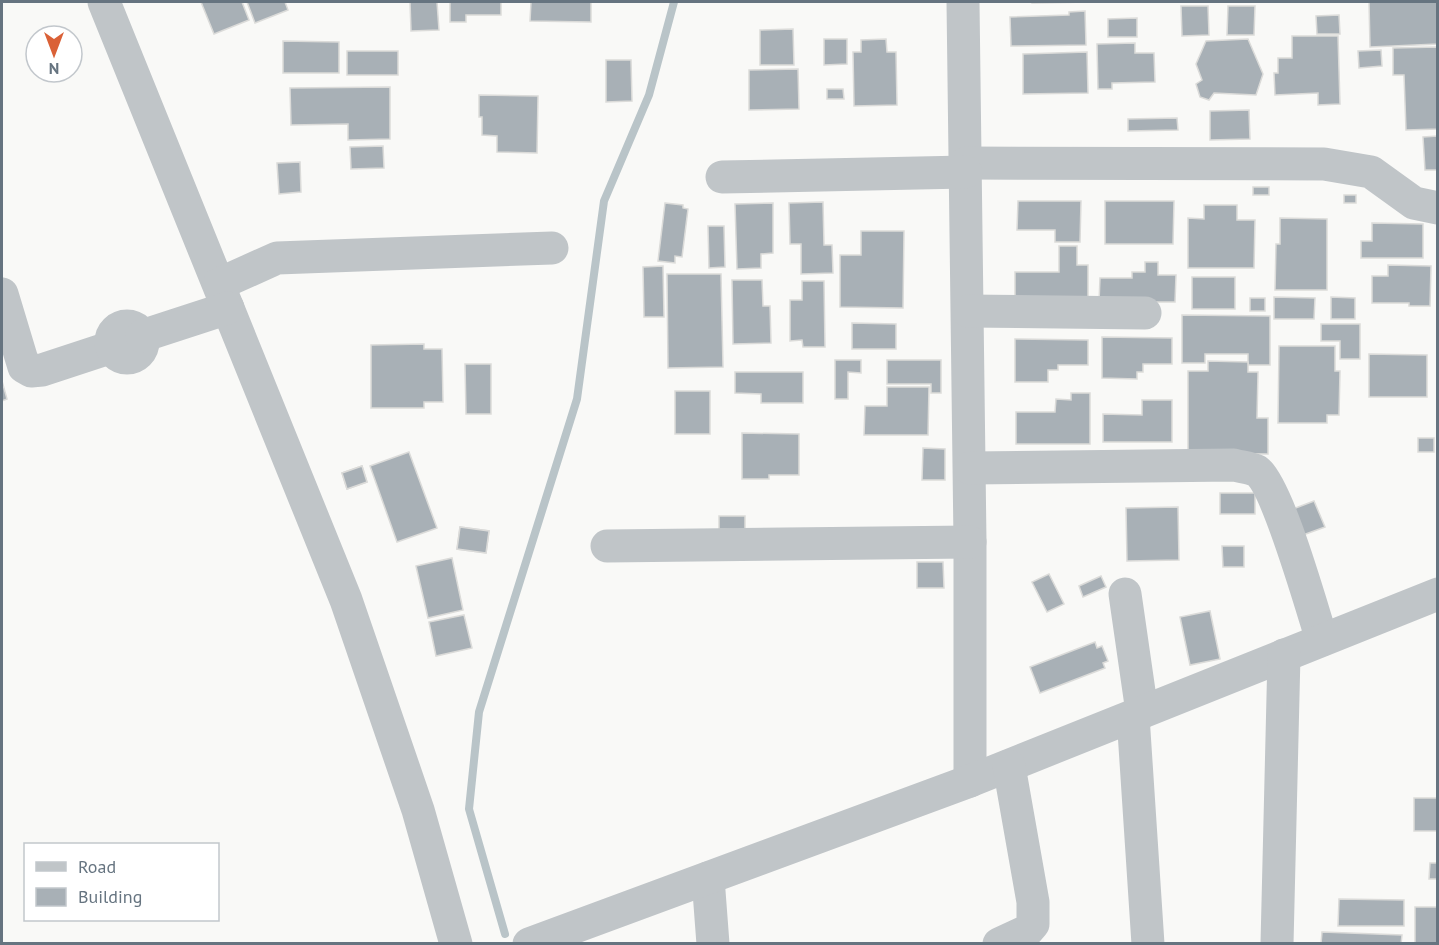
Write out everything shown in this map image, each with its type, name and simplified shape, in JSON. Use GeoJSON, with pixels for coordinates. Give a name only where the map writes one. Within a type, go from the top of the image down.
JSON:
{"type":"FeatureCollection","features":[{"type":"Feature","properties":{"kind":"street"},"geometry":{"type":"LineString","coordinates":[[104,2],[346,600],[418,810],[456,944]]}},
{"type":"Feature","properties":{"kind":"street"},"geometry":{"type":"LineString","coordinates":[[963,2],[970,468],[970,781]]}},
{"type":"Feature","properties":{"kind":"street"},"geometry":{"type":"LineString","coordinates":[[722,177],[966,167],[1324,164],[1371,171],[1414,203],[1437,208]]}},
{"type":"Feature","properties":{"kind":"street"},"geometry":{"type":"LineString","coordinates":[[2,294],[24,367],[31,371],[42,370],[112,347],[117,354],[124,357],[132,356],[139,352],[143,344],[142,336],[223,296],[277,258],[552,248]]}},
{"type":"Feature","properties":{"kind":"street"},"geometry":{"type":"LineString","coordinates":[[968,311],[1145,313]]}},
{"type":"Feature","properties":{"kind":"street"},"geometry":{"type":"LineString","coordinates":[[970,468],[1234,465],[1256,471],[1268,484],[1279,509],[1322,640]]}},
{"type":"Feature","properties":{"kind":"street"},"geometry":{"type":"LineString","coordinates":[[607,546],[970,542]]}},
{"type":"Feature","properties":{"kind":"street"},"geometry":{"type":"LineString","coordinates":[[1125,594],[1137,714],[1149,944]]}},
{"type":"Feature","properties":{"kind":"street"},"geometry":{"type":"LineString","coordinates":[[529,944],[1009,766],[1437,594]]}},
{"type":"Feature","properties":{"kind":"street"},"geometry":{"type":"LineString","coordinates":[[1277,944],[1284,655]]}},
{"type":"Feature","properties":{"kind":"street"},"geometry":{"type":"LineString","coordinates":[[999,944],[1027,931],[1033,924],[1033,902],[1009,766]]}},
{"type":"Feature","properties":{"kind":"street"},"geometry":{"type":"LineString","coordinates":[[708,878],[713,944]]}},
{"type":"Feature","properties":{"kind":"building"},"geometry":{"type":"Polygon","coordinates":[[[201,2],[242,2],[249,20],[214,34],[201,2]]]}},
{"type":"Feature","properties":{"kind":"building"},"geometry":{"type":"Polygon","coordinates":[[[247,2],[285,2],[288,10],[255,23],[247,2]]]}},
{"type":"Feature","properties":{"kind":"building"},"geometry":{"type":"Polygon","coordinates":[[[410,2],[437,2],[439,30],[411,31],[410,2]]]}},
{"type":"Feature","properties":{"kind":"building"},"geometry":{"type":"Polygon","coordinates":[[[450,2],[501,2],[501,15],[466,15],[466,22],[450,22],[450,2]]]}},
{"type":"Feature","properties":{"kind":"building"},"geometry":{"type":"Polygon","coordinates":[[[531,2],[591,2],[591,22],[530,21],[531,2]]]}},
{"type":"Feature","properties":{"kind":"building"},"geometry":{"type":"Polygon","coordinates":[[[1032,2],[1092,2],[1032,3],[1032,2]]]}},
{"type":"Feature","properties":{"kind":"building"},"geometry":{"type":"Polygon","coordinates":[[[1369,2],[1437,2],[1438,44],[1370,47],[1369,2]]]}},
{"type":"Feature","properties":{"kind":"building"},"geometry":{"type":"Polygon","coordinates":[[[1181,6],[1208,6],[1209,35],[1182,36],[1181,6]]]}},
{"type":"Feature","properties":{"kind":"building"},"geometry":{"type":"Polygon","coordinates":[[[1228,6],[1255,6],[1254,35],[1227,35],[1228,6]]]}},
{"type":"Feature","properties":{"kind":"building"},"geometry":{"type":"Polygon","coordinates":[[[1085,11],[1086,45],[1011,46],[1010,17],[1069,15],[1069,12],[1085,11]]]}},
{"type":"Feature","properties":{"kind":"building"},"geometry":{"type":"Polygon","coordinates":[[[1339,15],[1340,34],[1317,34],[1316,16],[1339,15]]]}},
{"type":"Feature","properties":{"kind":"building"},"geometry":{"type":"Polygon","coordinates":[[[1137,18],[1137,37],[1108,37],[1108,19],[1137,18]]]}},
{"type":"Feature","properties":{"kind":"building"},"geometry":{"type":"Polygon","coordinates":[[[793,29],[794,65],[760,65],[760,30],[793,29]]]}},
{"type":"Feature","properties":{"kind":"building"},"geometry":{"type":"Polygon","coordinates":[[[1292,36],[1338,36],[1340,104],[1318,105],[1318,93],[1275,95],[1274,73],[1278,73],[1278,58],[1292,58],[1292,36]]]}},
{"type":"Feature","properties":{"kind":"building"},"geometry":{"type":"Polygon","coordinates":[[[824,39],[847,39],[847,64],[824,65],[824,39]]]}},
{"type":"Feature","properties":{"kind":"building"},"geometry":{"type":"Polygon","coordinates":[[[886,39],[887,52],[896,52],[897,105],[854,106],[853,52],[861,52],[861,40],[886,39]]]}},
{"type":"Feature","properties":{"kind":"building"},"geometry":{"type":"Polygon","coordinates":[[[1248,39],[1263,74],[1256,95],[1214,93],[1209,100],[1200,97],[1196,84],[1202,80],[1196,64],[1206,41],[1248,39]]]}},
{"type":"Feature","properties":{"kind":"building"},"geometry":{"type":"Polygon","coordinates":[[[283,41],[339,42],[339,73],[283,73],[283,41]]]}},
{"type":"Feature","properties":{"kind":"building"},"geometry":{"type":"Polygon","coordinates":[[[1135,43],[1135,53],[1154,53],[1155,82],[1112,83],[1112,89],[1098,89],[1097,44],[1135,43]]]}},
{"type":"Feature","properties":{"kind":"building"},"geometry":{"type":"Polygon","coordinates":[[[1438,47],[1438,129],[1406,130],[1404,75],[1393,75],[1393,48],[1438,47]]]}},
{"type":"Feature","properties":{"kind":"building"},"geometry":{"type":"Polygon","coordinates":[[[1381,50],[1382,66],[1359,68],[1358,51],[1381,50]]]}},
{"type":"Feature","properties":{"kind":"building"},"geometry":{"type":"Polygon","coordinates":[[[347,51],[398,51],[398,75],[347,75],[347,51]]]}},
{"type":"Feature","properties":{"kind":"building"},"geometry":{"type":"Polygon","coordinates":[[[1087,52],[1088,93],[1023,94],[1023,54],[1087,52]]]}},
{"type":"Feature","properties":{"kind":"building"},"geometry":{"type":"Polygon","coordinates":[[[606,60],[631,60],[632,101],[606,102],[606,60]]]}},
{"type":"Feature","properties":{"kind":"building"},"geometry":{"type":"Polygon","coordinates":[[[798,69],[799,109],[749,110],[749,70],[798,69]]]}},
{"type":"Feature","properties":{"kind":"building"},"geometry":{"type":"Polygon","coordinates":[[[390,87],[390,139],[348,140],[348,124],[291,125],[290,88],[390,87]]]}},
{"type":"Feature","properties":{"kind":"building"},"geometry":{"type":"Polygon","coordinates":[[[827,89],[843,89],[844,99],[827,99],[827,89]]]}},
{"type":"Feature","properties":{"kind":"building"},"geometry":{"type":"Polygon","coordinates":[[[479,95],[538,96],[537,153],[497,152],[497,136],[482,135],[479,95]]]}},
{"type":"Feature","properties":{"kind":"building"},"geometry":{"type":"Polygon","coordinates":[[[1249,110],[1250,139],[1210,140],[1210,111],[1249,110]]]}},
{"type":"Feature","properties":{"kind":"building"},"geometry":{"type":"Polygon","coordinates":[[[1177,118],[1178,130],[1128,131],[1128,119],[1177,118]]]}},
{"type":"Feature","properties":{"kind":"building"},"geometry":{"type":"Polygon","coordinates":[[[1438,136],[1438,170],[1425,170],[1423,137],[1438,136]]]}},
{"type":"Feature","properties":{"kind":"building"},"geometry":{"type":"Polygon","coordinates":[[[383,146],[384,168],[351,169],[350,147],[383,146]]]}},
{"type":"Feature","properties":{"kind":"building"},"geometry":{"type":"Polygon","coordinates":[[[300,162],[301,192],[279,194],[277,163],[300,162]]]}},
{"type":"Feature","properties":{"kind":"building"},"geometry":{"type":"Polygon","coordinates":[[[1253,187],[1269,187],[1269,195],[1253,195],[1253,187]]]}},
{"type":"Feature","properties":{"kind":"building"},"geometry":{"type":"Polygon","coordinates":[[[1344,195],[1356,195],[1356,203],[1344,203],[1344,195]]]}},
{"type":"Feature","properties":{"kind":"building"},"geometry":{"type":"Polygon","coordinates":[[[1018,201],[1081,201],[1080,242],[1055,242],[1055,230],[1017,230],[1018,201]]]}},
{"type":"Feature","properties":{"kind":"building"},"geometry":{"type":"Polygon","coordinates":[[[1105,201],[1174,201],[1173,244],[1105,244],[1105,201]]]}},
{"type":"Feature","properties":{"kind":"building"},"geometry":{"type":"Polygon","coordinates":[[[823,202],[824,245],[832,245],[833,273],[801,274],[801,244],[790,244],[789,203],[823,202]]]}},
{"type":"Feature","properties":{"kind":"building"},"geometry":{"type":"Polygon","coordinates":[[[665,203],[683,205],[683,208],[688,209],[682,257],[675,256],[675,263],[658,261],[665,203]]]}},
{"type":"Feature","properties":{"kind":"building"},"geometry":{"type":"Polygon","coordinates":[[[773,203],[773,253],[761,254],[761,268],[737,269],[735,204],[773,203]]]}},
{"type":"Feature","properties":{"kind":"building"},"geometry":{"type":"Polygon","coordinates":[[[1204,205],[1237,205],[1237,220],[1255,220],[1254,268],[1188,268],[1188,218],[1204,219],[1204,205]]]}},
{"type":"Feature","properties":{"kind":"building"},"geometry":{"type":"Polygon","coordinates":[[[1280,218],[1327,219],[1327,290],[1275,290],[1276,244],[1280,244],[1280,218]]]}},
{"type":"Feature","properties":{"kind":"building"},"geometry":{"type":"Polygon","coordinates":[[[1372,223],[1423,224],[1423,258],[1361,258],[1361,241],[1372,241],[1372,223]]]}},
{"type":"Feature","properties":{"kind":"building"},"geometry":{"type":"Polygon","coordinates":[[[708,226],[724,226],[725,267],[709,268],[708,226]]]}},
{"type":"Feature","properties":{"kind":"building"},"geometry":{"type":"Polygon","coordinates":[[[861,231],[904,231],[903,308],[840,307],[840,255],[861,255],[861,231]]]}},
{"type":"Feature","properties":{"kind":"building"},"geometry":{"type":"Polygon","coordinates":[[[1059,246],[1077,246],[1077,265],[1088,265],[1088,302],[1015,302],[1015,272],[1059,272],[1059,246]]]}},
{"type":"Feature","properties":{"kind":"building"},"geometry":{"type":"Polygon","coordinates":[[[1145,262],[1158,262],[1158,275],[1176,275],[1175,302],[1099,302],[1100,278],[1132,278],[1132,272],[1145,272],[1145,262]]]}},
{"type":"Feature","properties":{"kind":"building"},"geometry":{"type":"Polygon","coordinates":[[[1388,265],[1431,266],[1430,306],[1409,306],[1409,303],[1372,303],[1372,276],[1388,276],[1388,265]]]}},
{"type":"Feature","properties":{"kind":"building"},"geometry":{"type":"Polygon","coordinates":[[[663,266],[664,317],[644,317],[643,267],[663,266]]]}},
{"type":"Feature","properties":{"kind":"building"},"geometry":{"type":"Polygon","coordinates":[[[667,274],[721,274],[723,367],[668,368],[667,274]]]}},
{"type":"Feature","properties":{"kind":"building"},"geometry":{"type":"Polygon","coordinates":[[[1192,277],[1235,277],[1235,309],[1192,309],[1192,277]]]}},
{"type":"Feature","properties":{"kind":"building"},"geometry":{"type":"Polygon","coordinates":[[[732,280],[762,280],[763,306],[770,306],[771,343],[733,344],[732,280]]]}},
{"type":"Feature","properties":{"kind":"building"},"geometry":{"type":"Polygon","coordinates":[[[802,281],[824,281],[825,347],[803,347],[802,340],[790,341],[790,300],[802,300],[802,281]]]}},
{"type":"Feature","properties":{"kind":"building"},"geometry":{"type":"Polygon","coordinates":[[[1274,297],[1315,298],[1314,319],[1274,319],[1274,297]]]}},
{"type":"Feature","properties":{"kind":"building"},"geometry":{"type":"Polygon","coordinates":[[[1331,297],[1355,298],[1355,319],[1331,319],[1331,297]]]}},
{"type":"Feature","properties":{"kind":"building"},"geometry":{"type":"Polygon","coordinates":[[[1250,298],[1265,298],[1265,311],[1250,311],[1250,298]]]}},
{"type":"Feature","properties":{"kind":"building"},"geometry":{"type":"Polygon","coordinates":[[[1182,315],[1270,316],[1270,365],[1248,365],[1248,354],[1205,354],[1205,363],[1182,363],[1182,315]]]}},
{"type":"Feature","properties":{"kind":"building"},"geometry":{"type":"Polygon","coordinates":[[[852,323],[896,324],[896,349],[852,349],[852,323]]]}},
{"type":"Feature","properties":{"kind":"building"},"geometry":{"type":"Polygon","coordinates":[[[1321,324],[1360,324],[1360,359],[1340,359],[1340,341],[1321,341],[1321,324]]]}},
{"type":"Feature","properties":{"kind":"building"},"geometry":{"type":"Polygon","coordinates":[[[1102,337],[1172,338],[1172,364],[1143,364],[1143,372],[1137,372],[1137,379],[1102,378],[1102,337]]]}},
{"type":"Feature","properties":{"kind":"building"},"geometry":{"type":"Polygon","coordinates":[[[1015,339],[1088,340],[1088,365],[1058,365],[1058,370],[1048,370],[1048,382],[1015,382],[1015,339]]]}},
{"type":"Feature","properties":{"kind":"building"},"geometry":{"type":"Polygon","coordinates":[[[424,344],[424,349],[442,349],[443,402],[424,402],[424,408],[371,408],[371,345],[424,344]]]}},
{"type":"Feature","properties":{"kind":"building"},"geometry":{"type":"Polygon","coordinates":[[[1279,346],[1335,346],[1335,371],[1340,371],[1339,415],[1327,415],[1327,423],[1278,423],[1279,346]]]}},
{"type":"Feature","properties":{"kind":"building"},"geometry":{"type":"Polygon","coordinates":[[[1369,354],[1427,355],[1427,397],[1369,397],[1369,354]]]}},
{"type":"Feature","properties":{"kind":"building"},"geometry":{"type":"Polygon","coordinates":[[[835,360],[861,360],[861,373],[848,372],[848,399],[835,399],[835,360]]]}},
{"type":"Feature","properties":{"kind":"building"},"geometry":{"type":"Polygon","coordinates":[[[887,360],[941,360],[941,393],[931,393],[931,384],[887,384],[887,360]]]}},
{"type":"Feature","properties":{"kind":"building"},"geometry":{"type":"Polygon","coordinates":[[[1208,361],[1248,362],[1248,372],[1258,372],[1257,418],[1268,418],[1268,454],[1188,453],[1188,371],[1208,371],[1208,361]]]}},
{"type":"Feature","properties":{"kind":"building"},"geometry":{"type":"Polygon","coordinates":[[[465,364],[491,364],[491,414],[466,414],[465,364]]]}},
{"type":"Feature","properties":{"kind":"building"},"geometry":{"type":"Polygon","coordinates":[[[735,372],[803,372],[803,403],[761,403],[761,394],[735,393],[735,372]]]}},
{"type":"Feature","properties":{"kind":"building"},"geometry":{"type":"Polygon","coordinates":[[[2,381],[7,399],[2,401],[2,381]]]}},
{"type":"Feature","properties":{"kind":"building"},"geometry":{"type":"Polygon","coordinates":[[[887,387],[929,387],[928,435],[864,435],[865,406],[887,406],[887,387]]]}},
{"type":"Feature","properties":{"kind":"building"},"geometry":{"type":"Polygon","coordinates":[[[675,391],[710,391],[710,434],[675,434],[675,391]]]}},
{"type":"Feature","properties":{"kind":"building"},"geometry":{"type":"Polygon","coordinates":[[[1071,393],[1090,393],[1090,444],[1016,444],[1016,412],[1055,412],[1056,399],[1071,400],[1071,393]]]}},
{"type":"Feature","properties":{"kind":"building"},"geometry":{"type":"Polygon","coordinates":[[[1142,400],[1172,400],[1172,442],[1103,442],[1103,414],[1142,415],[1142,400]]]}},
{"type":"Feature","properties":{"kind":"building"},"geometry":{"type":"Polygon","coordinates":[[[742,433],[799,434],[799,475],[769,475],[769,479],[742,479],[742,433]]]}},
{"type":"Feature","properties":{"kind":"building"},"geometry":{"type":"Polygon","coordinates":[[[1418,438],[1434,438],[1434,452],[1418,452],[1418,438]]]}},
{"type":"Feature","properties":{"kind":"building"},"geometry":{"type":"Polygon","coordinates":[[[923,448],[945,449],[945,480],[922,480],[923,448]]]}},
{"type":"Feature","properties":{"kind":"building"},"geometry":{"type":"Polygon","coordinates":[[[409,452],[437,528],[397,542],[370,466],[409,452]]]}},
{"type":"Feature","properties":{"kind":"building"},"geometry":{"type":"Polygon","coordinates":[[[362,466],[367,482],[347,489],[342,473],[362,466]]]}},
{"type":"Feature","properties":{"kind":"building"},"geometry":{"type":"Polygon","coordinates":[[[362,466],[367,482],[347,489],[342,473],[362,466]]]}},
{"type":"Feature","properties":{"kind":"building"},"geometry":{"type":"Polygon","coordinates":[[[1220,493],[1255,493],[1255,514],[1220,514],[1220,493]]]}},
{"type":"Feature","properties":{"kind":"building"},"geometry":{"type":"Polygon","coordinates":[[[1314,501],[1325,527],[1303,535],[1293,509],[1314,501]]]}},
{"type":"Feature","properties":{"kind":"building"},"geometry":{"type":"Polygon","coordinates":[[[1178,507],[1179,560],[1127,561],[1126,508],[1178,507]]]}},
{"type":"Feature","properties":{"kind":"building"},"geometry":{"type":"Polygon","coordinates":[[[719,516],[745,516],[745,530],[719,529],[719,516]]]}},
{"type":"Feature","properties":{"kind":"building"},"geometry":{"type":"Polygon","coordinates":[[[460,527],[489,531],[486,553],[457,549],[460,527]]]}},
{"type":"Feature","properties":{"kind":"building"},"geometry":{"type":"Polygon","coordinates":[[[460,527],[489,531],[486,553],[457,549],[460,527]]]}},
{"type":"Feature","properties":{"kind":"building"},"geometry":{"type":"Polygon","coordinates":[[[1222,546],[1244,546],[1244,567],[1223,567],[1222,546]]]}},
{"type":"Feature","properties":{"kind":"building"},"geometry":{"type":"Polygon","coordinates":[[[452,558],[463,610],[428,618],[416,566],[452,558]]]}},
{"type":"Feature","properties":{"kind":"building"},"geometry":{"type":"Polygon","coordinates":[[[917,562],[943,562],[944,588],[917,588],[917,562]]]}},
{"type":"Feature","properties":{"kind":"building"},"geometry":{"type":"Polygon","coordinates":[[[1049,574],[1064,604],[1047,612],[1032,582],[1049,574]]]}},
{"type":"Feature","properties":{"kind":"building"},"geometry":{"type":"Polygon","coordinates":[[[1101,576],[1106,587],[1083,597],[1079,586],[1101,576]]]}},
{"type":"Feature","properties":{"kind":"building"},"geometry":{"type":"Polygon","coordinates":[[[1210,611],[1220,659],[1190,665],[1180,617],[1210,611]]]}},
{"type":"Feature","properties":{"kind":"building"},"geometry":{"type":"Polygon","coordinates":[[[464,615],[472,648],[436,656],[429,622],[464,615]]]}},
{"type":"Feature","properties":{"kind":"building"},"geometry":{"type":"Polygon","coordinates":[[[1095,642],[1097,648],[1102,646],[1108,661],[1103,663],[1105,668],[1040,693],[1030,667],[1095,642]]]}},
{"type":"Feature","properties":{"kind":"building"},"geometry":{"type":"Polygon","coordinates":[[[1414,798],[1438,798],[1438,831],[1414,831],[1414,798]]]}},
{"type":"Feature","properties":{"kind":"building"},"geometry":{"type":"Polygon","coordinates":[[[1430,863],[1438,863],[1438,879],[1429,879],[1430,863]]]}},
{"type":"Feature","properties":{"kind":"building"},"geometry":{"type":"Polygon","coordinates":[[[1339,899],[1404,900],[1404,926],[1338,926],[1339,899]]]}},
{"type":"Feature","properties":{"kind":"building"},"geometry":{"type":"Polygon","coordinates":[[[1415,907],[1438,907],[1438,944],[1415,944],[1415,907]]]}},
{"type":"Feature","properties":{"kind":"building"},"geometry":{"type":"Polygon","coordinates":[[[1322,932],[1402,935],[1401,944],[1321,944],[1322,932]]]}},
{"type":"Feature","properties":{"kind":"waterway"},"geometry":{"type":"LineString","coordinates":[[505,934],[469,809],[479,712],[577,399],[604,201],[649,95],[674,2]]}}]}
